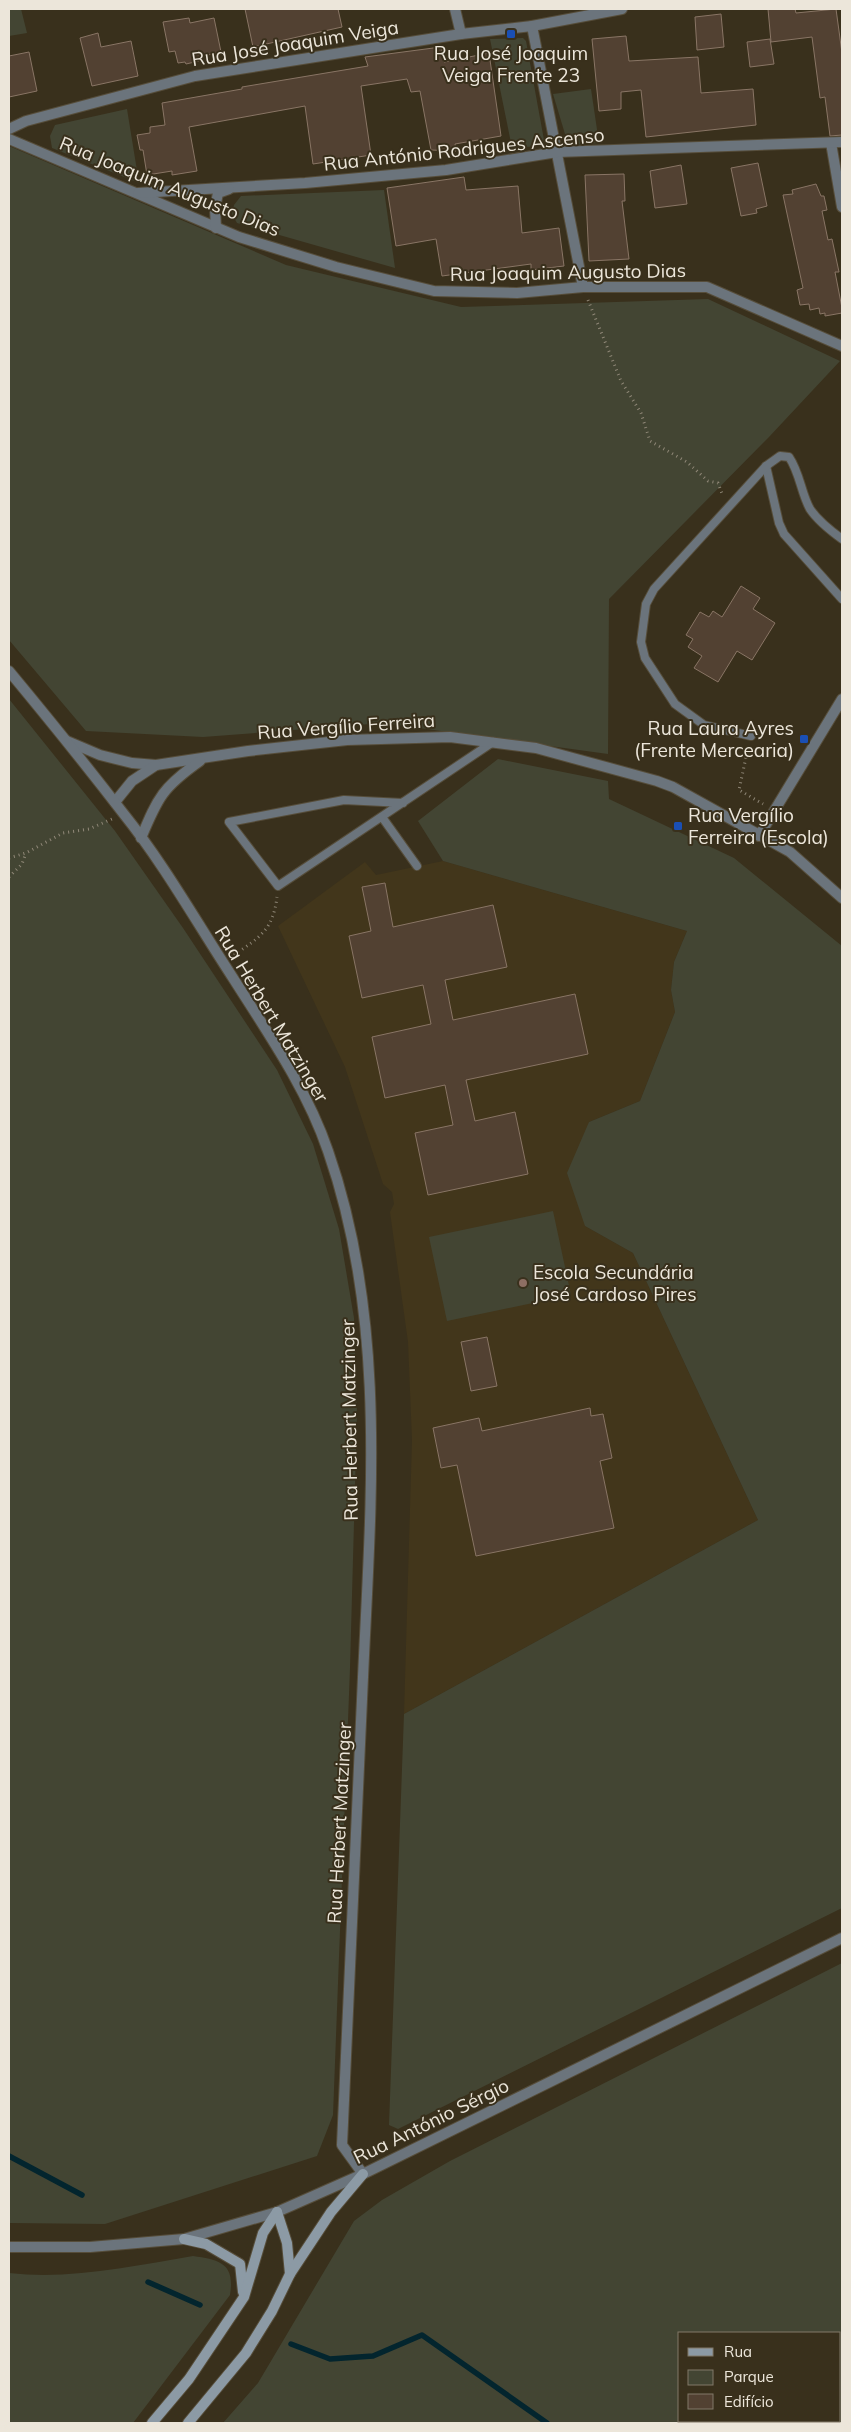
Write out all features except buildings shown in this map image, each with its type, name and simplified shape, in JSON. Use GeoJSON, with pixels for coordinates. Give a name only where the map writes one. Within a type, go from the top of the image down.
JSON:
{"type":"FeatureCollection","features":[{"type":"Feature","properties":{"kind":"main road"},"geometry":{"type":"LineString","coordinates":[[188,2423],[246,2353],[272,2311],[290,2274],[331,2212],[363,2174]]}},
{"type":"Feature","properties":{"kind":"main road"},"geometry":{"type":"LineString","coordinates":[[277,2212],[287,2243],[290,2274]]}},
{"type":"Feature","properties":{"kind":"main road"},"geometry":{"type":"LineString","coordinates":[[152,2423],[189,2379],[244,2298],[263,2233],[277,2212]]}},
{"type":"Feature","properties":{"kind":"main road"},"geometry":{"type":"LineString","coordinates":[[184,2239],[206,2244],[240,2264],[244,2298]]}},
{"type":"Feature","properties":{"kind":"street"},"geometry":{"type":"LineString","coordinates":[[455,9],[460,34]]}},
{"type":"Feature","properties":{"kind":"street","name":"Rua José Joaquim Veiga"},"geometry":{"type":"LineString","coordinates":[[9,129],[26,121],[195,76],[460,34],[532,26],[622,9]]}},
{"type":"Feature","properties":{"kind":"street"},"geometry":{"type":"LineString","coordinates":[[532,26],[583,287]]}},
{"type":"Feature","properties":{"kind":"street","name":"Rua Joaquim Augusto Dias"},"geometry":{"type":"LineString","coordinates":[[9,139],[216,228],[336,267],[434,291],[517,293],[583,287],[708,287],[842,346]]}},
{"type":"Feature","properties":{"kind":"street","name":"Rua António Rodrigues Ascenso"},"geometry":{"type":"LineString","coordinates":[[136,193],[305,183],[446,170],[557,152],[842,142]]}},
{"type":"Feature","properties":{"kind":"street"},"geometry":{"type":"LineString","coordinates":[[831,143],[842,207]]}},
{"type":"Feature","properties":{"kind":"street","name":"Rua António Rodrigues Ascenso"},"geometry":{"type":"LineString","coordinates":[[216,228],[215,208],[218,192],[239,186]]}},
{"type":"Feature","properties":{"kind":"street","name":"Rua Herbert Matzinger"},"geometry":{"type":"LineString","coordinates":[[9,671],[124,814],[223,963],[304,1094],[327,1148],[346,1207],[362,1291],[369,1369],[371,1463],[342,2145],[363,2174]]}},
{"type":"Feature","properties":{"kind":"street"},"geometry":{"type":"LineString","coordinates":[[759,836],[842,699]]}},
{"type":"Feature","properties":{"kind":"street","name":"Rua Vergílio Ferreira"},"geometry":{"type":"LineString","coordinates":[[67,741],[100,756],[156,766],[248,751],[347,740],[450,737],[536,748],[658,781],[708,806],[790,852],[842,898]]}},
{"type":"Feature","properties":{"kind":"street","name":"Rua Vergílio Ferreira"},"geometry":{"type":"LineString","coordinates":[[141,838],[154,805],[172,780],[203,759]]}},
{"type":"Feature","properties":{"kind":"street","name":"Rua Vergílio Ferreira"},"geometry":{"type":"LineString","coordinates":[[115,802],[132,782],[156,766]]}},
{"type":"Feature","properties":{"kind":"street","name":"Rua António Sérgio"},"geometry":{"type":"LineString","coordinates":[[9,2247],[90,2247],[184,2239],[277,2212],[363,2174],[842,1938]]}},
{"type":"Feature","properties":{"kind":"lane"},"geometry":{"type":"LineString","coordinates":[[750,736],[704,725],[675,704],[645,658],[641,642],[646,604],[654,589],[766,466],[780,456],[789,458],[795,466],[810,508],[821,522],[842,539]]}},
{"type":"Feature","properties":{"kind":"lane"},"geometry":{"type":"LineString","coordinates":[[766,466],[779,523],[784,534],[842,599]]}},
{"type":"Feature","properties":{"kind":"lane"},"geometry":{"type":"LineString","coordinates":[[403,803],[344,800],[229,822],[278,886],[403,803],[493,742]]}},
{"type":"Feature","properties":{"kind":"lane"},"geometry":{"type":"LineString","coordinates":[[382,817],[417,866]]}},
{"type":"Feature","properties":{"kind":"path"},"geometry":{"type":"LineString","coordinates":[[583,287],[621,381],[641,414],[650,441],[687,462],[708,481],[718,483],[728,508]]}},
{"type":"Feature","properties":{"kind":"path"},"geometry":{"type":"LineString","coordinates":[[750,736],[739,790],[774,810]]}},
{"type":"Feature","properties":{"kind":"path"},"geometry":{"type":"LineString","coordinates":[[9,858],[26,853],[63,833],[89,829],[124,814]]}},
{"type":"Feature","properties":{"kind":"path"},"geometry":{"type":"LineString","coordinates":[[9,877],[22,864],[26,853]]}},
{"type":"Feature","properties":{"kind":"path"},"geometry":{"type":"LineString","coordinates":[[223,963],[264,934],[275,915],[278,886]]}},
{"type":"Feature","properties":{"kind":"shaded area","name":"Escola Secundária José Cardoso Pires"},"geometry":{"type":"Polygon","coordinates":[[[443,861],[687,931],[674,962],[671,990],[675,1012],[640,1101],[589,1122],[585,1226],[633,1253],[758,1520],[404,1714],[412,1440],[408,1342],[390,1212],[394,1204],[392,1192],[383,1184],[345,1067],[278,926],[365,862],[376,875],[443,861]]]}},
{"type":"Feature","properties":{"kind":"green space"},"geometry":{"type":"Polygon","coordinates":[[[9,9],[21,9],[27,33],[9,36],[9,9]]]}},
{"type":"Feature","properties":{"kind":"green space"},"geometry":{"type":"Polygon","coordinates":[[[523,38],[526,41],[544,140],[539,146],[512,148],[490,39],[523,38]]]}},
{"type":"Feature","properties":{"kind":"green space"},"geometry":{"type":"Polygon","coordinates":[[[591,89],[599,143],[568,144],[553,94],[591,89]]]}},
{"type":"Feature","properties":{"kind":"green space"},"geometry":{"type":"Polygon","coordinates":[[[127,109],[139,183],[52,148],[50,136],[55,125],[127,109]]]}},
{"type":"Feature","properties":{"kind":"green space"},"geometry":{"type":"Polygon","coordinates":[[[9,146],[286,265],[461,307],[708,299],[840,361],[769,437],[609,599],[608,754],[383,723],[203,737],[86,731],[9,640],[9,146]]]}},
{"type":"Feature","properties":{"kind":"green space"},"geometry":{"type":"Polygon","coordinates":[[[384,190],[395,268],[237,223],[232,214],[234,205],[241,196],[384,190]]]}},
{"type":"Feature","properties":{"kind":"green space"},"geometry":{"type":"Polygon","coordinates":[[[9,699],[115,831],[183,928],[277,1070],[313,1144],[339,1229],[354,1318],[357,1413],[350,1668],[333,2115],[317,2156],[105,2224],[9,2223],[9,699]]]}},
{"type":"Feature","properties":{"kind":"green space"},"geometry":{"type":"Polygon","coordinates":[[[498,759],[608,781],[609,799],[734,858],[842,946],[842,1908],[398,2129],[389,2125],[404,1714],[758,1520],[633,1253],[585,1226],[567,1173],[589,1122],[640,1101],[675,1012],[671,990],[674,962],[687,931],[443,861],[418,821],[498,759]]]}},
{"type":"Feature","properties":{"kind":"green space"},"geometry":{"type":"Polygon","coordinates":[[[553,1211],[571,1295],[447,1321],[429,1237],[553,1211]]]}},
{"type":"Feature","properties":{"kind":"green space"},"geometry":{"type":"Polygon","coordinates":[[[842,1963],[842,2423],[223,2423],[258,2383],[354,2221],[382,2200],[450,2161],[842,1963]]]}},
{"type":"Feature","properties":{"kind":"green space"},"geometry":{"type":"Polygon","coordinates":[[[193,2256],[211,2259],[224,2265],[230,2276],[230,2295],[133,2423],[9,2423],[9,2273],[55,2275],[101,2271],[193,2256]]]}},
{"type":"Feature","properties":{"kind":"waterway"},"geometry":{"type":"LineString","coordinates":[[9,2156],[82,2195]]}},
{"type":"Feature","properties":{"kind":"waterway"},"geometry":{"type":"LineString","coordinates":[[148,2282],[200,2305]]}},
{"type":"Feature","properties":{"kind":"waterway"},"geometry":{"type":"LineString","coordinates":[[291,2344],[330,2359],[373,2356],[422,2335],[547,2423]]}},
{"type":"Feature","properties":{"kind":"place","name":"Rua José Joaquim Veiga Frente 23"},"geometry":{"type":"Point","coordinates":[511,34]}},
{"type":"Feature","properties":{"kind":"place","name":"Rua Laura Ayres (Frente Mercearia)"},"geometry":{"type":"Point","coordinates":[804,739]}},
{"type":"Feature","properties":{"kind":"place","name":"Rua Vergílio Ferreira (Escola)"},"geometry":{"type":"Point","coordinates":[678,826]}},
{"type":"Feature","properties":{"kind":"place","name":"Escola Secundária José Cardoso Pires"},"geometry":{"type":"Point","coordinates":[523,1283]}}]}
